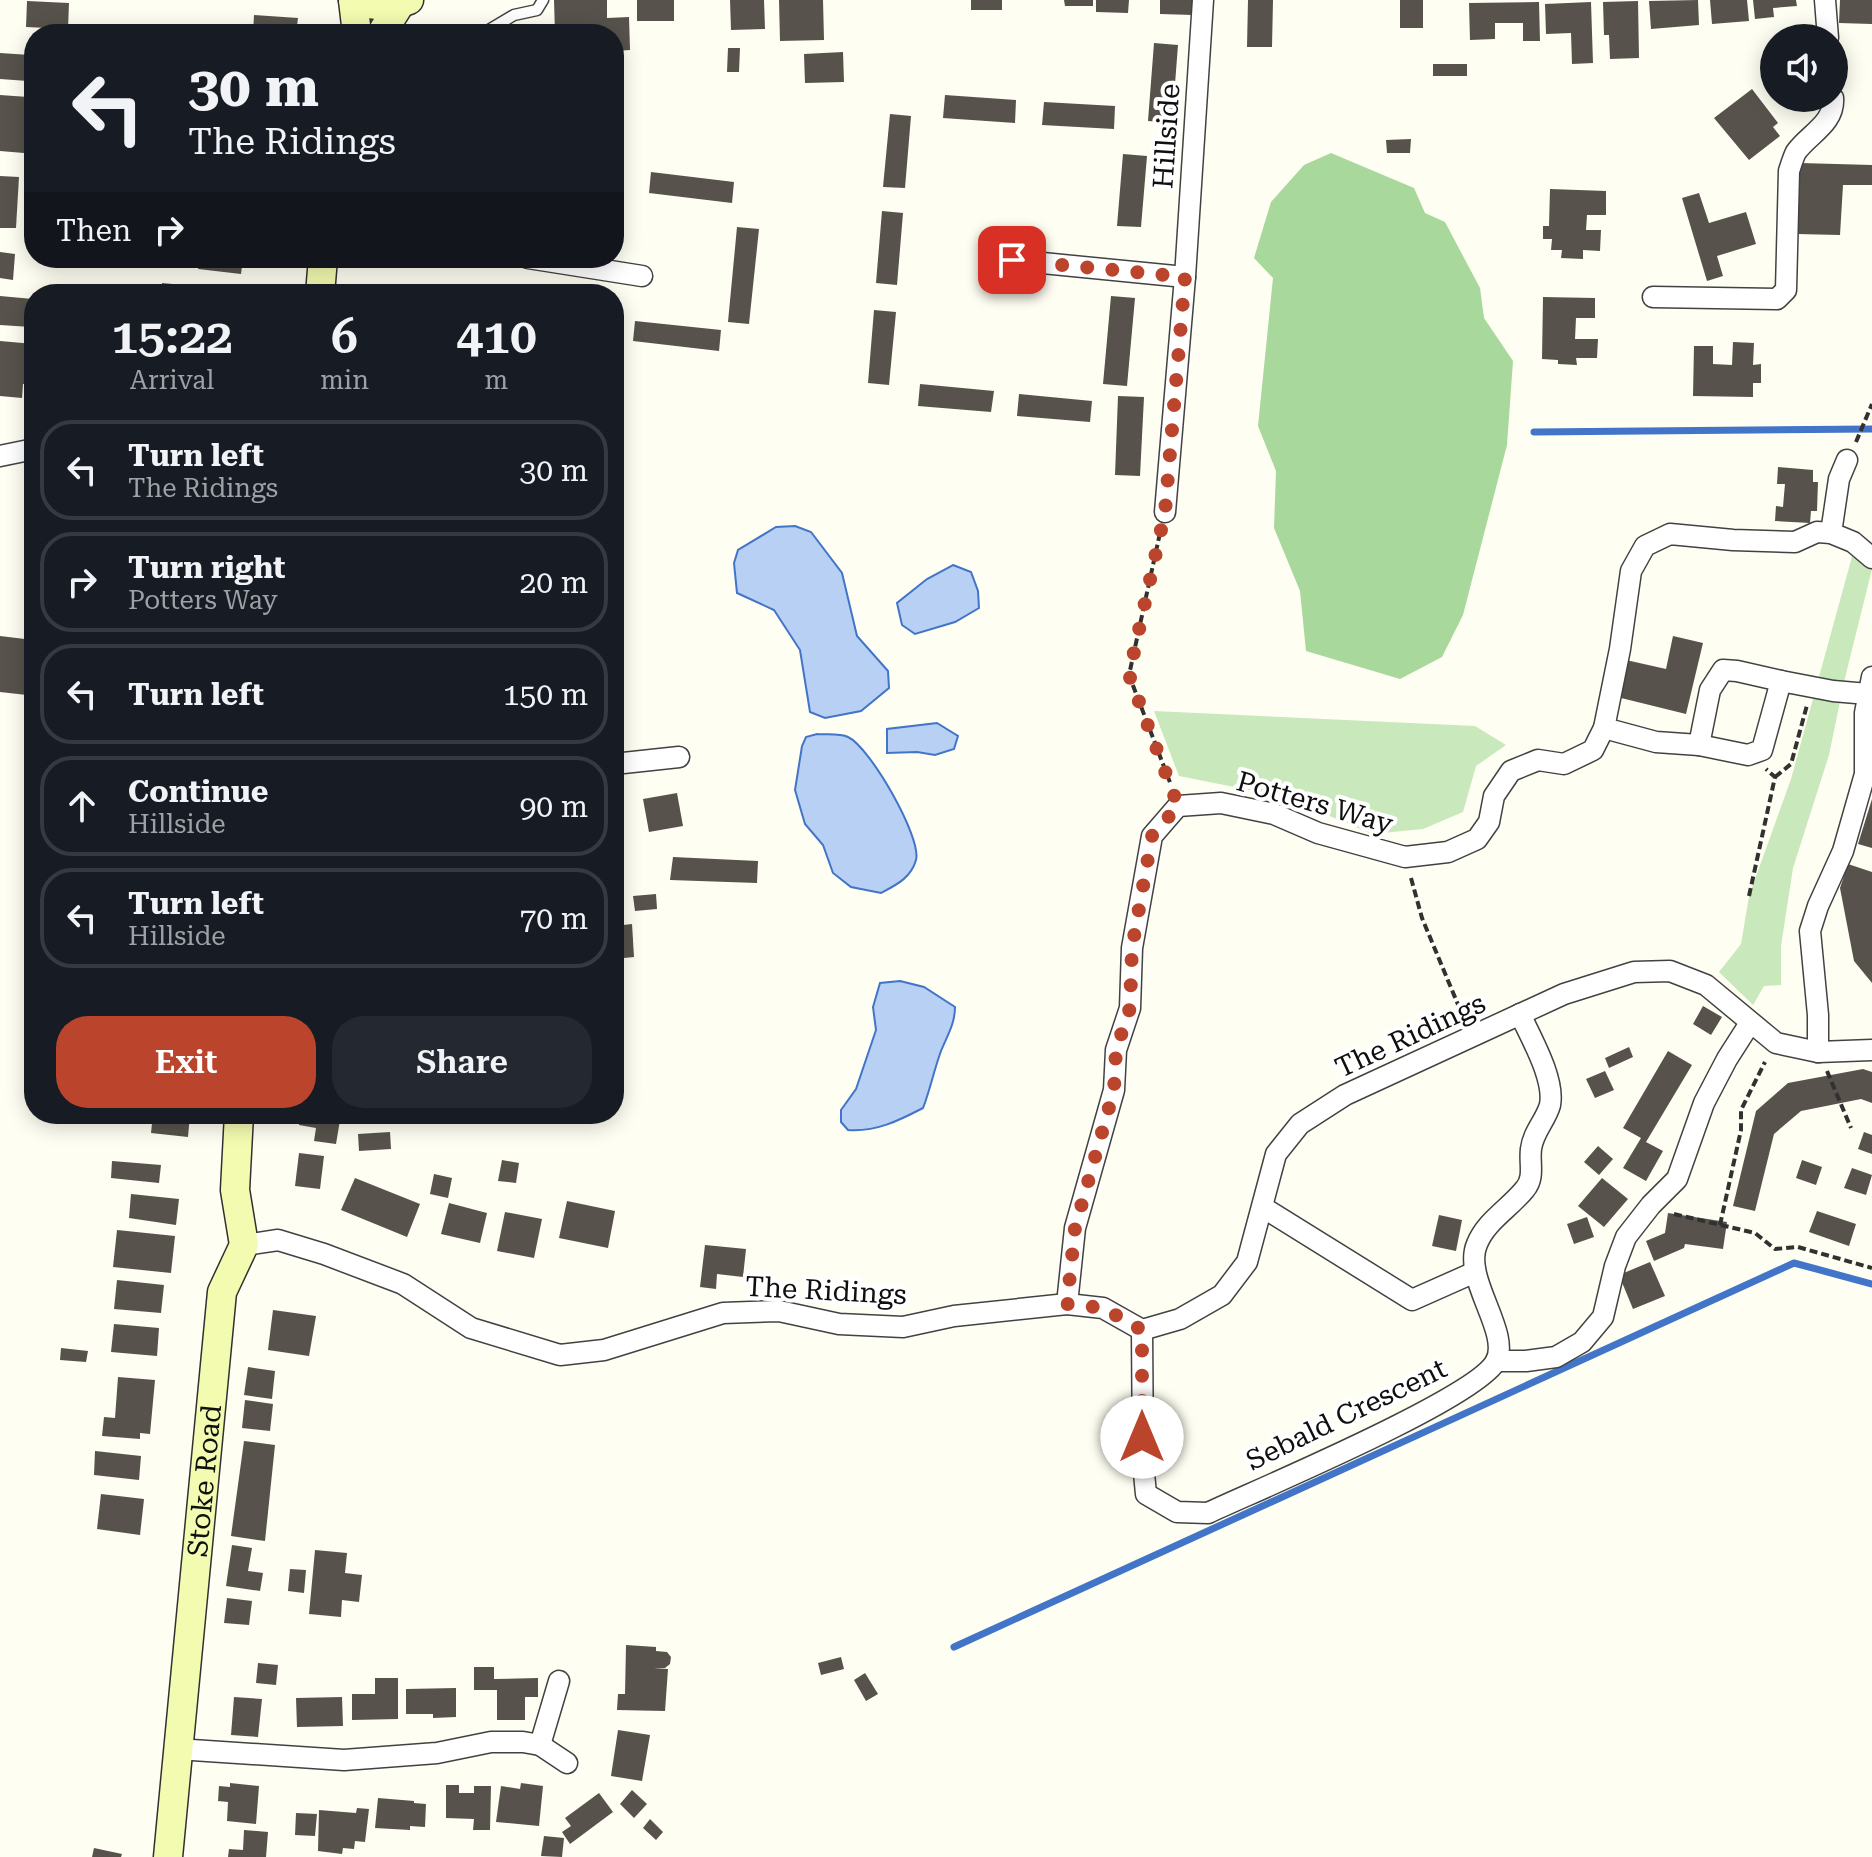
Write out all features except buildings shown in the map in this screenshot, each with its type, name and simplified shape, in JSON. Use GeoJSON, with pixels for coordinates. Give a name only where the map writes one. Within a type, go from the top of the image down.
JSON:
{"type":"FeatureCollection","features":[{"type":"Feature","properties":{"kind":"street"},"geometry":{"type":"LineString","coordinates":[[356,24],[353,0],[376,6],[404,2]]}},
{"type":"Feature","properties":{"kind":"street","name":"Hillside"},"geometry":{"type":"LineString","coordinates":[[1165,512],[1185,277],[1203,0]]}},
{"type":"Feature","properties":{"kind":"street"},"geometry":{"type":"LineString","coordinates":[[1825,0],[1827,24]]}},
{"type":"Feature","properties":{"kind":"street"},"geometry":{"type":"LineString","coordinates":[[388,24],[404,2]]}},
{"type":"Feature","properties":{"kind":"street"},"geometry":{"type":"LineString","coordinates":[[1653,297],[1777,299],[1786,290],[1789,171],[1795,153],[1832,112]]}},
{"type":"Feature","properties":{"kind":"street"},"geometry":{"type":"LineString","coordinates":[[1012,260],[1185,277]]}},
{"type":"Feature","properties":{"kind":"street"},"geometry":{"type":"LineString","coordinates":[[591,268],[642,276]]}},
{"type":"Feature","properties":{"kind":"street"},"geometry":{"type":"LineString","coordinates":[[0,456],[24,451]]}},
{"type":"Feature","properties":{"kind":"street"},"geometry":{"type":"LineString","coordinates":[[1847,460],[1839,479],[1831,533],[1853,542],[1872,558]]}},
{"type":"Feature","properties":{"kind":"street","name":"Potters Way"},"geometry":{"type":"LineString","coordinates":[[1178,806],[1221,803],[1274,814],[1318,833],[1405,857],[1448,852],[1477,839],[1489,822],[1494,796],[1511,771],[1538,760],[1564,764],[1593,750],[1604,728],[1631,571],[1645,546],[1670,534],[1795,542],[1817,532],[1831,533]]}},
{"type":"Feature","properties":{"kind":"street"},"geometry":{"type":"LineString","coordinates":[[1699,745],[1710,690],[1723,670],[1812,687],[1870,686],[1865,713],[1869,774],[1843,851],[1810,931],[1818,1015],[1818,1052]]}},
{"type":"Feature","properties":{"kind":"street"},"geometry":{"type":"LineString","coordinates":[[1604,728],[1656,742],[1699,745],[1748,755],[1762,750],[1781,681]]}},
{"type":"Feature","properties":{"kind":"street"},"geometry":{"type":"LineString","coordinates":[[624,763],[679,757]]}},
{"type":"Feature","properties":{"kind":"street"},"geometry":{"type":"LineString","coordinates":[[1067,1304],[1075,1228],[1114,1090],[1116,1050],[1130,1008],[1132,948],[1152,836],[1178,806]]}},
{"type":"Feature","properties":{"kind":"street","name":"The Ridings"},"geometry":{"type":"LineString","coordinates":[[244,1245],[278,1240],[324,1254],[403,1284],[471,1328],[560,1355],[604,1350],[723,1313],[779,1311],[839,1324],[903,1327],[954,1316],[1067,1304],[1103,1308],[1142,1330],[1180,1319],[1222,1295],[1247,1262],[1264,1208],[1276,1154],[1300,1124],[1345,1095],[1564,994],[1634,972],[1670,971],[1706,985],[1776,1043],[1818,1052],[1872,1050]]}},
{"type":"Feature","properties":{"kind":"street"},"geometry":{"type":"LineString","coordinates":[[1520,1014],[1550,1085],[1550,1106],[1535,1132],[1530,1151],[1533,1167],[1527,1188],[1496,1218],[1476,1245],[1475,1272],[1499,1342],[1496,1361],[1556,1357],[1582,1342],[1603,1317],[1615,1266],[1626,1237],[1677,1179],[1704,1103],[1750,1023]]}},
{"type":"Feature","properties":{"kind":"street"},"geometry":{"type":"LineString","coordinates":[[238,1124],[235,1190],[244,1245]]}},
{"type":"Feature","properties":{"kind":"street"},"geometry":{"type":"LineString","coordinates":[[1264,1208],[1412,1300],[1475,1272]]}},
{"type":"Feature","properties":{"kind":"street","name":"Stoke Road"},"geometry":{"type":"LineString","coordinates":[[168,1855],[222,1292],[244,1245]]}},
{"type":"Feature","properties":{"kind":"street","name":"Sebald Crescent"},"geometry":{"type":"LineString","coordinates":[[1142,1330],[1146,1494],[1177,1512],[1208,1513],[1429,1410],[1477,1379],[1496,1361]]}},
{"type":"Feature","properties":{"kind":"street"},"geometry":{"type":"LineString","coordinates":[[540,1745],[559,1681]]}},
{"type":"Feature","properties":{"kind":"street"},"geometry":{"type":"LineString","coordinates":[[177,1749],[344,1760],[437,1753],[491,1742],[523,1742],[540,1745],[567,1763]]}},
{"type":"Feature","properties":{"kind":"lane"},"geometry":{"type":"LineString","coordinates":[[499,24],[514,15],[537,10],[543,0]]}},
{"type":"Feature","properties":{"kind":"path"},"geometry":{"type":"LineString","coordinates":[[1847,460],[1872,404]]}},
{"type":"Feature","properties":{"kind":"path"},"geometry":{"type":"LineString","coordinates":[[1165,512],[1129,675],[1178,806]]}},
{"type":"Feature","properties":{"kind":"path"},"geometry":{"type":"LineString","coordinates":[[1749,896],[1775,777],[1791,764],[1812,687]]}},
{"type":"Feature","properties":{"kind":"path"},"geometry":{"type":"LineString","coordinates":[[1748,755],[1775,777]]}},
{"type":"Feature","properties":{"kind":"path"},"geometry":{"type":"LineString","coordinates":[[1405,857],[1422,918],[1471,1037]]}},
{"type":"Feature","properties":{"kind":"path"},"geometry":{"type":"LineString","coordinates":[[1719,1226],[1741,1130],[1741,1110],[1776,1043]]}},
{"type":"Feature","properties":{"kind":"path"},"geometry":{"type":"LineString","coordinates":[[1818,1052],[1851,1128]]}},
{"type":"Feature","properties":{"kind":"path"},"geometry":{"type":"LineString","coordinates":[[1651,1205],[1662,1211],[1755,1233],[1775,1249],[1798,1247],[1872,1268]]}},
{"type":"Feature","properties":{"kind":"green space"},"geometry":{"type":"Polygon","coordinates":[[[1331,153],[1414,188],[1425,213],[1445,222],[1480,288],[1484,318],[1513,361],[1507,445],[1463,615],[1442,657],[1400,679],[1306,651],[1300,591],[1274,528],[1276,471],[1258,426],[1273,278],[1254,258],[1271,202],[1304,165],[1331,153]]]}},
{"type":"Feature","properties":{"kind":"green space"},"geometry":{"type":"Polygon","coordinates":[[[1853,553],[1872,569],[1829,755],[1793,868],[1781,946],[1781,985],[1764,986],[1753,1005],[1719,972],[1741,944],[1749,896],[1791,779],[1853,553]]]}},
{"type":"Feature","properties":{"kind":"green space"},"geometry":{"type":"Polygon","coordinates":[[[1154,711],[1475,726],[1506,745],[1476,766],[1463,812],[1423,829],[1372,834],[1285,797],[1179,776],[1154,711]]]}},
{"type":"Feature","properties":{"kind":"water"},"geometry":{"type":"Polygon","coordinates":[[[795,526],[811,532],[842,573],[857,636],[888,671],[889,688],[861,711],[825,718],[810,712],[800,650],[774,610],[737,593],[734,563],[738,550],[776,527],[795,526]]]}},
{"type":"Feature","properties":{"kind":"water"},"geometry":{"type":"Polygon","coordinates":[[[953,565],[971,572],[978,591],[979,608],[955,622],[915,634],[902,625],[897,603],[927,579],[953,565]]]}},
{"type":"Feature","properties":{"kind":"water"},"geometry":{"type":"Polygon","coordinates":[[[937,723],[958,736],[954,749],[935,755],[887,753],[887,729],[937,723]]]}},
{"type":"Feature","properties":{"kind":"water"},"geometry":{"type":"Polygon","coordinates":[[[817,734],[845,736],[857,744],[881,775],[911,833],[916,860],[911,872],[881,893],[851,887],[833,873],[823,845],[805,824],[795,790],[802,746],[806,737],[817,734]]]}},
{"type":"Feature","properties":{"kind":"water"},"geometry":{"type":"Polygon","coordinates":[[[900,981],[924,987],[955,1007],[923,1108],[887,1125],[848,1130],[841,1122],[841,1110],[856,1089],[876,1030],[873,1007],[880,983],[900,981]]]}},
{"type":"Feature","properties":{"kind":"waterway"},"geometry":{"type":"LineString","coordinates":[[1534,432],[1872,429]]}},
{"type":"Feature","properties":{"kind":"waterway"},"geometry":{"type":"LineString","coordinates":[[954,1647],[1794,1263],[1872,1284]]}},
{"type":"Feature","properties":{"kind":"route"},"geometry":{"type":"LineString","coordinates":[[1012,260],[1185,277],[1165,512],[1129,675],[1178,806],[1152,836],[1132,948],[1130,1008],[1116,1050],[1114,1090],[1105,1127],[1075,1228],[1067,1304],[1103,1308],[1142,1330],[1142,1437]]}}]}
